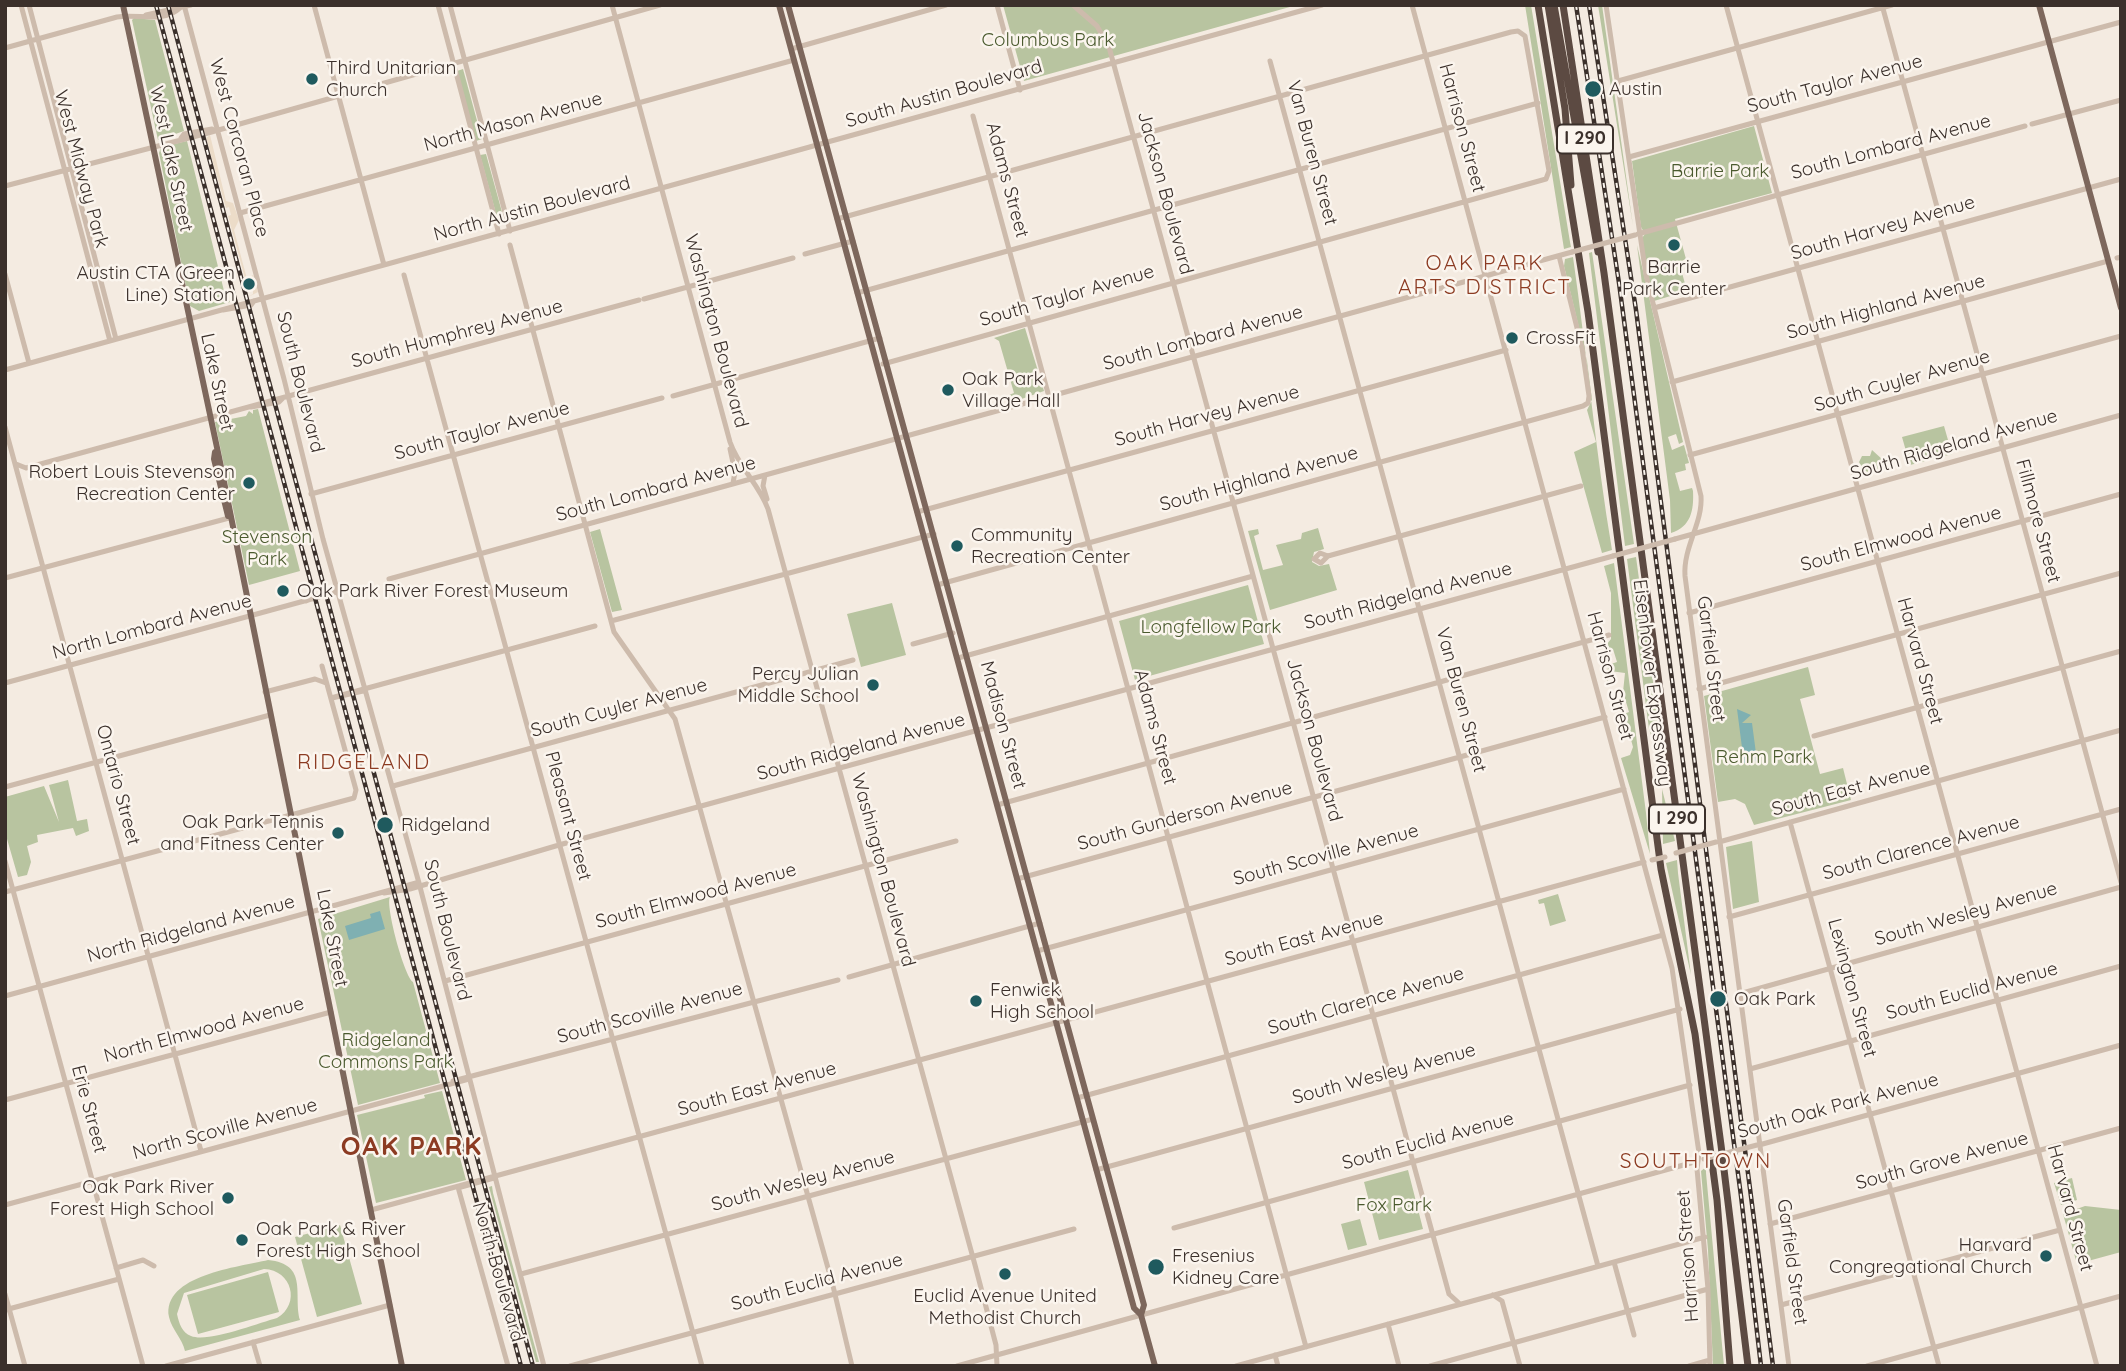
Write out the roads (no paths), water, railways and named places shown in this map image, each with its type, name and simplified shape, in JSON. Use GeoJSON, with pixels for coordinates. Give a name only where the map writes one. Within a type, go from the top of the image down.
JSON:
{"type":"FeatureCollection","features":[{"type":"Feature","properties":{"kind":"highway","name":"Eisenhower Expressway"},"geometry":{"type":"LineString","coordinates":[[1538,5],[1571,203],[1661,869],[1695,1034],[1717,1200],[1730,1366]]}},
{"type":"Feature","properties":{"kind":"highway"},"geometry":{"type":"LineString","coordinates":[[1548,5],[1565,109],[1572,170],[1571,203]]}},
{"type":"Feature","properties":{"kind":"highway"},"geometry":{"type":"LineString","coordinates":[[1553,5],[1594,240],[1604,273]]}},
{"type":"Feature","properties":{"kind":"highway","name":"Eisenhower Expressway"},"geometry":{"type":"LineString","coordinates":[[1563,5],[1604,273],[1748,1366]]}},
{"type":"Feature","properties":{"kind":"main road","name":"West Lake Street"},"geometry":{"type":"LineString","coordinates":[[123,5],[188,320]]}},
{"type":"Feature","properties":{"kind":"main road","name":"Madison Street"},"geometry":{"type":"LineString","coordinates":[[779,5],[1134,1308],[1141,1315],[1155,1366]]}},
{"type":"Feature","properties":{"kind":"main road","name":"Madison Street"},"geometry":{"type":"LineString","coordinates":[[788,5],[1107,1167],[1144,1305],[1141,1315]]}},
{"type":"Feature","properties":{"kind":"main road"},"geometry":{"type":"LineString","coordinates":[[2039,5],[2121,308]]}},
{"type":"Feature","properties":{"kind":"main road","name":"Lake Street"},"geometry":{"type":"LineString","coordinates":[[188,320],[209,418],[224,510],[229,518],[250,616],[402,1366]]}},
{"type":"Feature","properties":{"kind":"street","name":"West Midway Park"},"geometry":{"type":"LineString","coordinates":[[21,5],[64,170],[113,340]]}},
{"type":"Feature","properties":{"kind":"street","name":"West Midway Park"},"geometry":{"type":"LineString","coordinates":[[29,5],[113,340]]}},
{"type":"Feature","properties":{"kind":"street"},"geometry":{"type":"LineString","coordinates":[[314,5],[384,265]]}},
{"type":"Feature","properties":{"kind":"street"},"geometry":{"type":"LineString","coordinates":[[438,5],[499,234]]}},
{"type":"Feature","properties":{"kind":"street"},"geometry":{"type":"LineString","coordinates":[[450,5],[510,231]]}},
{"type":"Feature","properties":{"kind":"street","name":"Washington Boulevard"},"geometry":{"type":"LineString","coordinates":[[611,5],[730,442],[738,463],[768,509],[972,1256],[997,1366]]}},
{"type":"Feature","properties":{"kind":"street"},"geometry":{"type":"LineString","coordinates":[[5,186],[660,5]]}},
{"type":"Feature","properties":{"kind":"street"},"geometry":{"type":"LineString","coordinates":[[791,48],[946,5]]}},
{"type":"Feature","properties":{"kind":"street"},"geometry":{"type":"LineString","coordinates":[[997,5],[1020,90]]}},
{"type":"Feature","properties":{"kind":"street","name":"Jackson Boulevard"},"geometry":{"type":"LineString","coordinates":[[1073,5],[1102,33],[1114,63],[1449,1294],[1457,1304]]}},
{"type":"Feature","properties":{"kind":"street","name":"South Austin Boulevard"},"geometry":{"type":"LineString","coordinates":[[818,146],[1322,5]]}},
{"type":"Feature","properties":{"kind":"street","name":"Harrison Street"},"geometry":{"type":"LineString","coordinates":[[1412,5],[1664,934],[1680,1009],[1701,1160],[1710,1363]]}},
{"type":"Feature","properties":{"kind":"street","name":"Garfield Street"},"geometry":{"type":"LineString","coordinates":[[1606,5],[1629,157],[1637,234],[1702,502],[1684,565],[1718,842],[1789,1366]]}},
{"type":"Feature","properties":{"kind":"street","name":"Harvard Street"},"geometry":{"type":"LineString","coordinates":[[1726,5],[2097,1366]]}},
{"type":"Feature","properties":{"kind":"street"},"geometry":{"type":"LineString","coordinates":[[1618,81],[1892,5]]}},
{"type":"Feature","properties":{"kind":"street","name":"Fillmore Street"},"geometry":{"type":"LineString","coordinates":[[1882,6],[2121,884]]}},
{"type":"Feature","properties":{"kind":"street"},"geometry":{"type":"LineString","coordinates":[[5,48],[125,15],[146,15],[153,18],[185,7]]}},
{"type":"Feature","properties":{"kind":"street","name":"West Corcoran Place"},"geometry":{"type":"LineString","coordinates":[[185,7],[215,128],[263,299]]}},
{"type":"Feature","properties":{"kind":"street","name":"South Taylor Avenue"},"geometry":{"type":"LineString","coordinates":[[1629,157],[2121,22]]}},
{"type":"Feature","properties":{"kind":"street"},"geometry":{"type":"LineString","coordinates":[[837,219],[1426,56],[1522,32],[1526,40],[1538,103],[857,293]]}},
{"type":"Feature","properties":{"kind":"street","name":"North Mason Avenue"},"geometry":{"type":"LineString","coordinates":[[240,213],[794,60]]}},
{"type":"Feature","properties":{"kind":"street","name":"Van Buren Street"},"geometry":{"type":"LineString","coordinates":[[1270,61],[1598,1266]]}},
{"type":"Feature","properties":{"kind":"street"},"geometry":{"type":"LineString","coordinates":[[2032,124],[2121,100]]}},
{"type":"Feature","properties":{"kind":"street","name":"South Taylor Avenue"},"geometry":{"type":"LineString","coordinates":[[877,366],[1548,177],[1538,103]]}},
{"type":"Feature","properties":{"kind":"street","name":"Adams Street"},"geometry":{"type":"LineString","coordinates":[[973,116],[1306,1347]]}},
{"type":"Feature","properties":{"kind":"street","name":"South Lombard Avenue"},"geometry":{"type":"LineString","coordinates":[[389,579],[2025,126]]}},
{"type":"Feature","properties":{"kind":"street","name":"North Austin Boulevard"},"geometry":{"type":"LineString","coordinates":[[5,370],[223,310],[251,305],[254,301],[818,146]]}},
{"type":"Feature","properties":{"kind":"street","name":"South Harvey Avenue"},"geometry":{"type":"LineString","coordinates":[[1654,308],[2121,179]]}},
{"type":"Feature","properties":{"kind":"street"},"geometry":{"type":"LineString","coordinates":[[805,254],[853,241]]}},
{"type":"Feature","properties":{"kind":"street"},"geometry":{"type":"LineString","coordinates":[[510,245],[611,621],[619,642],[675,719],[729,903],[852,1366]]}},
{"type":"Feature","properties":{"kind":"street","name":"South Highland Avenue"},"geometry":{"type":"LineString","coordinates":[[937,585],[1588,403],[1582,348],[1559,256]]}},
{"type":"Feature","properties":{"kind":"street","name":"South Humphrey Avenue"},"geometry":{"type":"LineString","coordinates":[[15,464],[26,468],[793,258]]}},
{"type":"Feature","properties":{"kind":"street","name":"South Highland Avenue"},"geometry":{"type":"LineString","coordinates":[[1672,382],[2108,261]]}},
{"type":"Feature","properties":{"kind":"street"},"geometry":{"type":"LineString","coordinates":[[5,274],[29,363]]}},
{"type":"Feature","properties":{"kind":"street","name":"Pleasant Street"},"geometry":{"type":"LineString","coordinates":[[404,275],[702,1366]]}},
{"type":"Feature","properties":{"kind":"street","name":"South Boulevard"},"geometry":{"type":"LineString","coordinates":[[263,299],[311,494],[419,883],[544,1366]]}},
{"type":"Feature","properties":{"kind":"street","name":"South Cuyler Avenue"},"geometry":{"type":"LineString","coordinates":[[1690,455],[2121,336]]}},
{"type":"Feature","properties":{"kind":"street"},"geometry":{"type":"LineString","coordinates":[[673,396],[880,338]]}},
{"type":"Feature","properties":{"kind":"street","name":"South Harvey Avenue"},"geometry":{"type":"LineString","coordinates":[[917,512],[1506,349]]}},
{"type":"Feature","properties":{"kind":"street","name":"South Taylor Avenue"},"geometry":{"type":"LineString","coordinates":[[311,494],[662,398]]}},
{"type":"Feature","properties":{"kind":"street","name":"South Ridgeland Avenue"},"geometry":{"type":"LineString","coordinates":[[419,883],[987,729],[2121,415]]}},
{"type":"Feature","properties":{"kind":"street","name":"Ontario Street"},"geometry":{"type":"LineString","coordinates":[[5,427],[201,1151]]}},
{"type":"Feature","properties":{"kind":"street"},"geometry":{"type":"LineString","coordinates":[[730,442],[735,472],[732,484]]}},
{"type":"Feature","properties":{"kind":"street"},"geometry":{"type":"LineString","coordinates":[[765,475],[763,486],[768,509]]}},
{"type":"Feature","properties":{"kind":"street"},"geometry":{"type":"LineString","coordinates":[[1328,556],[1581,486]]}},
{"type":"Feature","properties":{"kind":"street","name":"South Elmwood Avenue"},"geometry":{"type":"LineString","coordinates":[[1689,613],[2121,494]]}},
{"type":"Feature","properties":{"kind":"street"},"geometry":{"type":"LineString","coordinates":[[5,578],[229,518]]}},
{"type":"Feature","properties":{"kind":"street"},"geometry":{"type":"LineString","coordinates":[[611,621],[934,534]]}},
{"type":"Feature","properties":{"kind":"street"},"geometry":{"type":"LineString","coordinates":[[1699,689],[2121,573]]}},
{"type":"Feature","properties":{"kind":"street"},"geometry":{"type":"LineString","coordinates":[[957,658],[1253,576]]}},
{"type":"Feature","properties":{"kind":"street","name":"North Lombard Avenue"},"geometry":{"type":"LineString","coordinates":[[5,682],[337,592]]}},
{"type":"Feature","properties":{"kind":"street"},"geometry":{"type":"LineString","coordinates":[[331,698],[595,626]]}},
{"type":"Feature","properties":{"kind":"street"},"geometry":{"type":"LineString","coordinates":[[913,644],[961,631]]}},
{"type":"Feature","properties":{"kind":"street"},"geometry":{"type":"LineString","coordinates":[[997,805],[1609,635]]}},
{"type":"Feature","properties":{"kind":"street"},"geometry":{"type":"LineString","coordinates":[[1814,736],[2121,651]]}},
{"type":"Feature","properties":{"kind":"street","name":"South Cuyler Avenue"},"geometry":{"type":"LineString","coordinates":[[393,786],[853,660]]}},
{"type":"Feature","properties":{"kind":"street"},"geometry":{"type":"LineString","coordinates":[[5,892],[354,798],[356,790],[322,666]]}},
{"type":"Feature","properties":{"kind":"street"},"geometry":{"type":"LineString","coordinates":[[265,692],[315,679],[327,683]]}},
{"type":"Feature","properties":{"kind":"street"},"geometry":{"type":"LineString","coordinates":[[5,787],[270,715]]}},
{"type":"Feature","properties":{"kind":"street","name":"South Gunderson Avenue"},"geometry":{"type":"LineString","coordinates":[[1017,879],[1605,717]]}},
{"type":"Feature","properties":{"kind":"street","name":"South East Avenue"},"geometry":{"type":"LineString","coordinates":[[371,1210],[2121,730]]}},
{"type":"Feature","properties":{"kind":"street","name":"South Scoville Avenue"},"geometry":{"type":"LineString","coordinates":[[1037,951],[1624,789]]}},
{"type":"Feature","properties":{"kind":"street","name":"South Clarence Avenue"},"geometry":{"type":"LineString","coordinates":[[1729,917],[2121,809]]}},
{"type":"Feature","properties":{"kind":"street","name":"Lexington Street"},"geometry":{"type":"LineString","coordinates":[[1790,822],[1939,1366]]}},
{"type":"Feature","properties":{"kind":"street","name":"South Elmwood Avenue"},"geometry":{"type":"LineString","coordinates":[[444,981],[956,841]]}},
{"type":"Feature","properties":{"kind":"street","name":"Erie Street"},"geometry":{"type":"LineString","coordinates":[[5,861],[143,1366]]}},
{"type":"Feature","properties":{"kind":"street","name":"North Ridgeland Avenue"},"geometry":{"type":"LineString","coordinates":[[5,996],[384,893],[406,884],[419,883]]}},
{"type":"Feature","properties":{"kind":"street","name":"South Wesley Avenue"},"geometry":{"type":"LineString","coordinates":[[1739,994],[2121,884]]}},
{"type":"Feature","properties":{"kind":"street"},"geometry":{"type":"LineString","coordinates":[[849,977],[1040,923]]}},
{"type":"Feature","properties":{"kind":"street","name":"South Clarence Avenue"},"geometry":{"type":"LineString","coordinates":[[1077,1097],[1664,934]]}},
{"type":"Feature","properties":{"kind":"street","name":"South Euclid Avenue"},"geometry":{"type":"LineString","coordinates":[[1750,1069],[2121,966]]}},
{"type":"Feature","properties":{"kind":"street","name":"South Scoville Avenue"},"geometry":{"type":"LineString","coordinates":[[469,1079],[838,979]]}},
{"type":"Feature","properties":{"kind":"street","name":"South Wesley Avenue"},"geometry":{"type":"LineString","coordinates":[[1097,1170],[1680,1009]]}},
{"type":"Feature","properties":{"kind":"street","name":"North Elmwood Avenue"},"geometry":{"type":"LineString","coordinates":[[5,1100],[331,1012]]}},
{"type":"Feature","properties":{"kind":"street","name":"South Oak Park Avenue"},"geometry":{"type":"LineString","coordinates":[[957,1366],[2121,1045]]}},
{"type":"Feature","properties":{"kind":"street","name":"North Scoville Avenue"},"geometry":{"type":"LineString","coordinates":[[5,1205],[469,1079]]}},
{"type":"Feature","properties":{"kind":"street","name":"South Euclid Avenue"},"geometry":{"type":"LineString","coordinates":[[1174,1228],[1690,1085]]}},
{"type":"Feature","properties":{"kind":"street","name":"South Wesley Avenue"},"geometry":{"type":"LineString","coordinates":[[521,1274],[1093,1119]]}},
{"type":"Feature","properties":{"kind":"street","name":"South Grove Avenue"},"geometry":{"type":"LineString","coordinates":[[1770,1224],[2121,1128]]}},
{"type":"Feature","properties":{"kind":"street","name":"North Boulevard"},"geometry":{"type":"LineString","coordinates":[[458,1187],[508,1366]]}},
{"type":"Feature","properties":{"kind":"street","name":"South Euclid Avenue"},"geometry":{"type":"LineString","coordinates":[[570,1366],[1073,1229]]}},
{"type":"Feature","properties":{"kind":"street"},"geometry":{"type":"LineString","coordinates":[[1781,1305],[2060,1230]]}},
{"type":"Feature","properties":{"kind":"street"},"geometry":{"type":"LineString","coordinates":[[1236,1366],[1704,1237]]}},
{"type":"Feature","properties":{"kind":"street"},"geometry":{"type":"LineString","coordinates":[[116,1268],[143,1260],[155,1266]]}},
{"type":"Feature","properties":{"kind":"street"},"geometry":{"type":"LineString","coordinates":[[1614,1262],[1634,1335]]}},
{"type":"Feature","properties":{"kind":"street"},"geometry":{"type":"LineString","coordinates":[[7,1309],[119,1279]]}},
{"type":"Feature","properties":{"kind":"street"},"geometry":{"type":"LineString","coordinates":[[1430,1366],[1708,1289]]}},
{"type":"Feature","properties":{"kind":"street"},"geometry":{"type":"LineString","coordinates":[[5,1294],[25,1366]]}},
{"type":"Feature","properties":{"kind":"street"},"geometry":{"type":"LineString","coordinates":[[1496,1295],[1502,1301],[1520,1366]]}},
{"type":"Feature","properties":{"kind":"street"},"geometry":{"type":"LineString","coordinates":[[1867,1366],[2121,1296]]}},
{"type":"Feature","properties":{"kind":"street"},"geometry":{"type":"LineString","coordinates":[[166,1366],[390,1305]]}},
{"type":"Feature","properties":{"kind":"street"},"geometry":{"type":"LineString","coordinates":[[1388,1324],[1399,1366]]}},
{"type":"Feature","properties":{"kind":"street"},"geometry":{"type":"LineString","coordinates":[[254,1342],[260,1366]]}},
{"type":"Feature","properties":{"kind":"street"},"geometry":{"type":"LineString","coordinates":[[1275,1355],[1278,1366]]}},
{"type":"Feature","properties":{"kind":"street"},"geometry":{"type":"LineString","coordinates":[[1689,1366],[1710,1363]]}},
{"type":"Feature","properties":{"kind":"water"},"geometry":{"type":"Polygon","coordinates":[[[1737,709],[1751,715],[1742,723],[1752,723],[1757,761],[1744,763],[1737,709]]]}},
{"type":"Feature","properties":{"kind":"water"},"geometry":{"type":"Polygon","coordinates":[[[380,911],[385,929],[349,940],[345,926],[371,918],[370,914],[380,911]]]}},
{"type":"Feature","properties":{"kind":"railway"},"geometry":{"type":"LineString","coordinates":[[156,5],[521,1366]]}},
{"type":"Feature","properties":{"kind":"railway"},"geometry":{"type":"LineString","coordinates":[[168,5],[533,1366]]}},
{"type":"Feature","properties":{"kind":"railway"},"geometry":{"type":"LineString","coordinates":[[1576,5],[1619,283],[1741,1196],[1761,1366]]}},
{"type":"Feature","properties":{"kind":"railway"},"geometry":{"type":"LineString","coordinates":[[1589,5],[1636,310],[1773,1366]]}},
{"type":"Feature","properties":{"kind":"place","name":"Third Unitarian Church"},"geometry":{"type":"Point","coordinates":[312,79]}},
{"type":"Feature","properties":{"kind":"place","name":"Austin"},"geometry":{"type":"Point","coordinates":[1593,89]}},
{"type":"Feature","properties":{"kind":"place","name":"Barrie Park Center"},"geometry":{"type":"Point","coordinates":[1674,245]}},
{"type":"Feature","properties":{"kind":"place","name":"Austin CTA (Green Line) Station"},"geometry":{"type":"Point","coordinates":[249,284]}},
{"type":"Feature","properties":{"kind":"place","name":"CrossFit"},"geometry":{"type":"Point","coordinates":[1512,338]}},
{"type":"Feature","properties":{"kind":"place","name":"Oak Park Village Hall"},"geometry":{"type":"Point","coordinates":[948,390]}},
{"type":"Feature","properties":{"kind":"place","name":"Robert Louis Stevenson Recreation Center"},"geometry":{"type":"Point","coordinates":[249,483]}},
{"type":"Feature","properties":{"kind":"place","name":"Community Recreation Center"},"geometry":{"type":"Point","coordinates":[957,546]}},
{"type":"Feature","properties":{"kind":"place","name":"Oak Park River Forest Museum"},"geometry":{"type":"Point","coordinates":[283,591]}},
{"type":"Feature","properties":{"kind":"place","name":"Percy Julian Middle School"},"geometry":{"type":"Point","coordinates":[873,685]}},
{"type":"Feature","properties":{"kind":"place","name":"Ridgeland"},"geometry":{"type":"Point","coordinates":[385,825]}},
{"type":"Feature","properties":{"kind":"place","name":"Oak Park Tennis and Fitness Center"},"geometry":{"type":"Point","coordinates":[338,833]}},
{"type":"Feature","properties":{"kind":"place","name":"Oak Park"},"geometry":{"type":"Point","coordinates":[1718,999]}},
{"type":"Feature","properties":{"kind":"place","name":"Fenwick High School"},"geometry":{"type":"Point","coordinates":[976,1001]}},
{"type":"Feature","properties":{"kind":"place","name":"Oak Park River Forest High School"},"geometry":{"type":"Point","coordinates":[228,1198]}},
{"type":"Feature","properties":{"kind":"place","name":"Oak Park & River Forest High School"},"geometry":{"type":"Point","coordinates":[242,1240]}},
{"type":"Feature","properties":{"kind":"place","name":"Harvard Congregational Church"},"geometry":{"type":"Point","coordinates":[2046,1256]}},
{"type":"Feature","properties":{"kind":"place","name":"Fresenius Kidney Care"},"geometry":{"type":"Point","coordinates":[1156,1267]}},
{"type":"Feature","properties":{"kind":"place","name":"Euclid Avenue United Methodist Church"},"geometry":{"type":"Point","coordinates":[1005,1274]}},
{"type":"Feature","properties":{"kind":"district","name":"OAK PARK ARTS DISTRICT"},"geometry":{"type":"Point","coordinates":[1485,276]}},
{"type":"Feature","properties":{"kind":"district","name":"RIDGELAND"},"geometry":{"type":"Point","coordinates":[364,763]}},
{"type":"Feature","properties":{"kind":"district","name":"OAK PARK"},"geometry":{"type":"Point","coordinates":[412,1147]}},
{"type":"Feature","properties":{"kind":"district","name":"SOUTHTOWN"},"geometry":{"type":"Point","coordinates":[1696,1162]}},
{"type":"Feature","properties":{"kind":"park label","name":"Columbus Park"},"geometry":{"type":"Point","coordinates":[1048,40]}},
{"type":"Feature","properties":{"kind":"park label","name":"Barrie Park"},"geometry":{"type":"Point","coordinates":[1720,171]}},
{"type":"Feature","properties":{"kind":"park label","name":"Stevenson Park"},"geometry":{"type":"Point","coordinates":[267,548]}},
{"type":"Feature","properties":{"kind":"park label","name":"Longfellow Park"},"geometry":{"type":"Point","coordinates":[1211,627]}},
{"type":"Feature","properties":{"kind":"park label","name":"Rehm Park"},"geometry":{"type":"Point","coordinates":[1764,757]}},
{"type":"Feature","properties":{"kind":"park label","name":"Ridgeland Commons Park"},"geometry":{"type":"Point","coordinates":[386,1051]}},
{"type":"Feature","properties":{"kind":"park label","name":"Fox Park"},"geometry":{"type":"Point","coordinates":[1394,1205]}}]}
